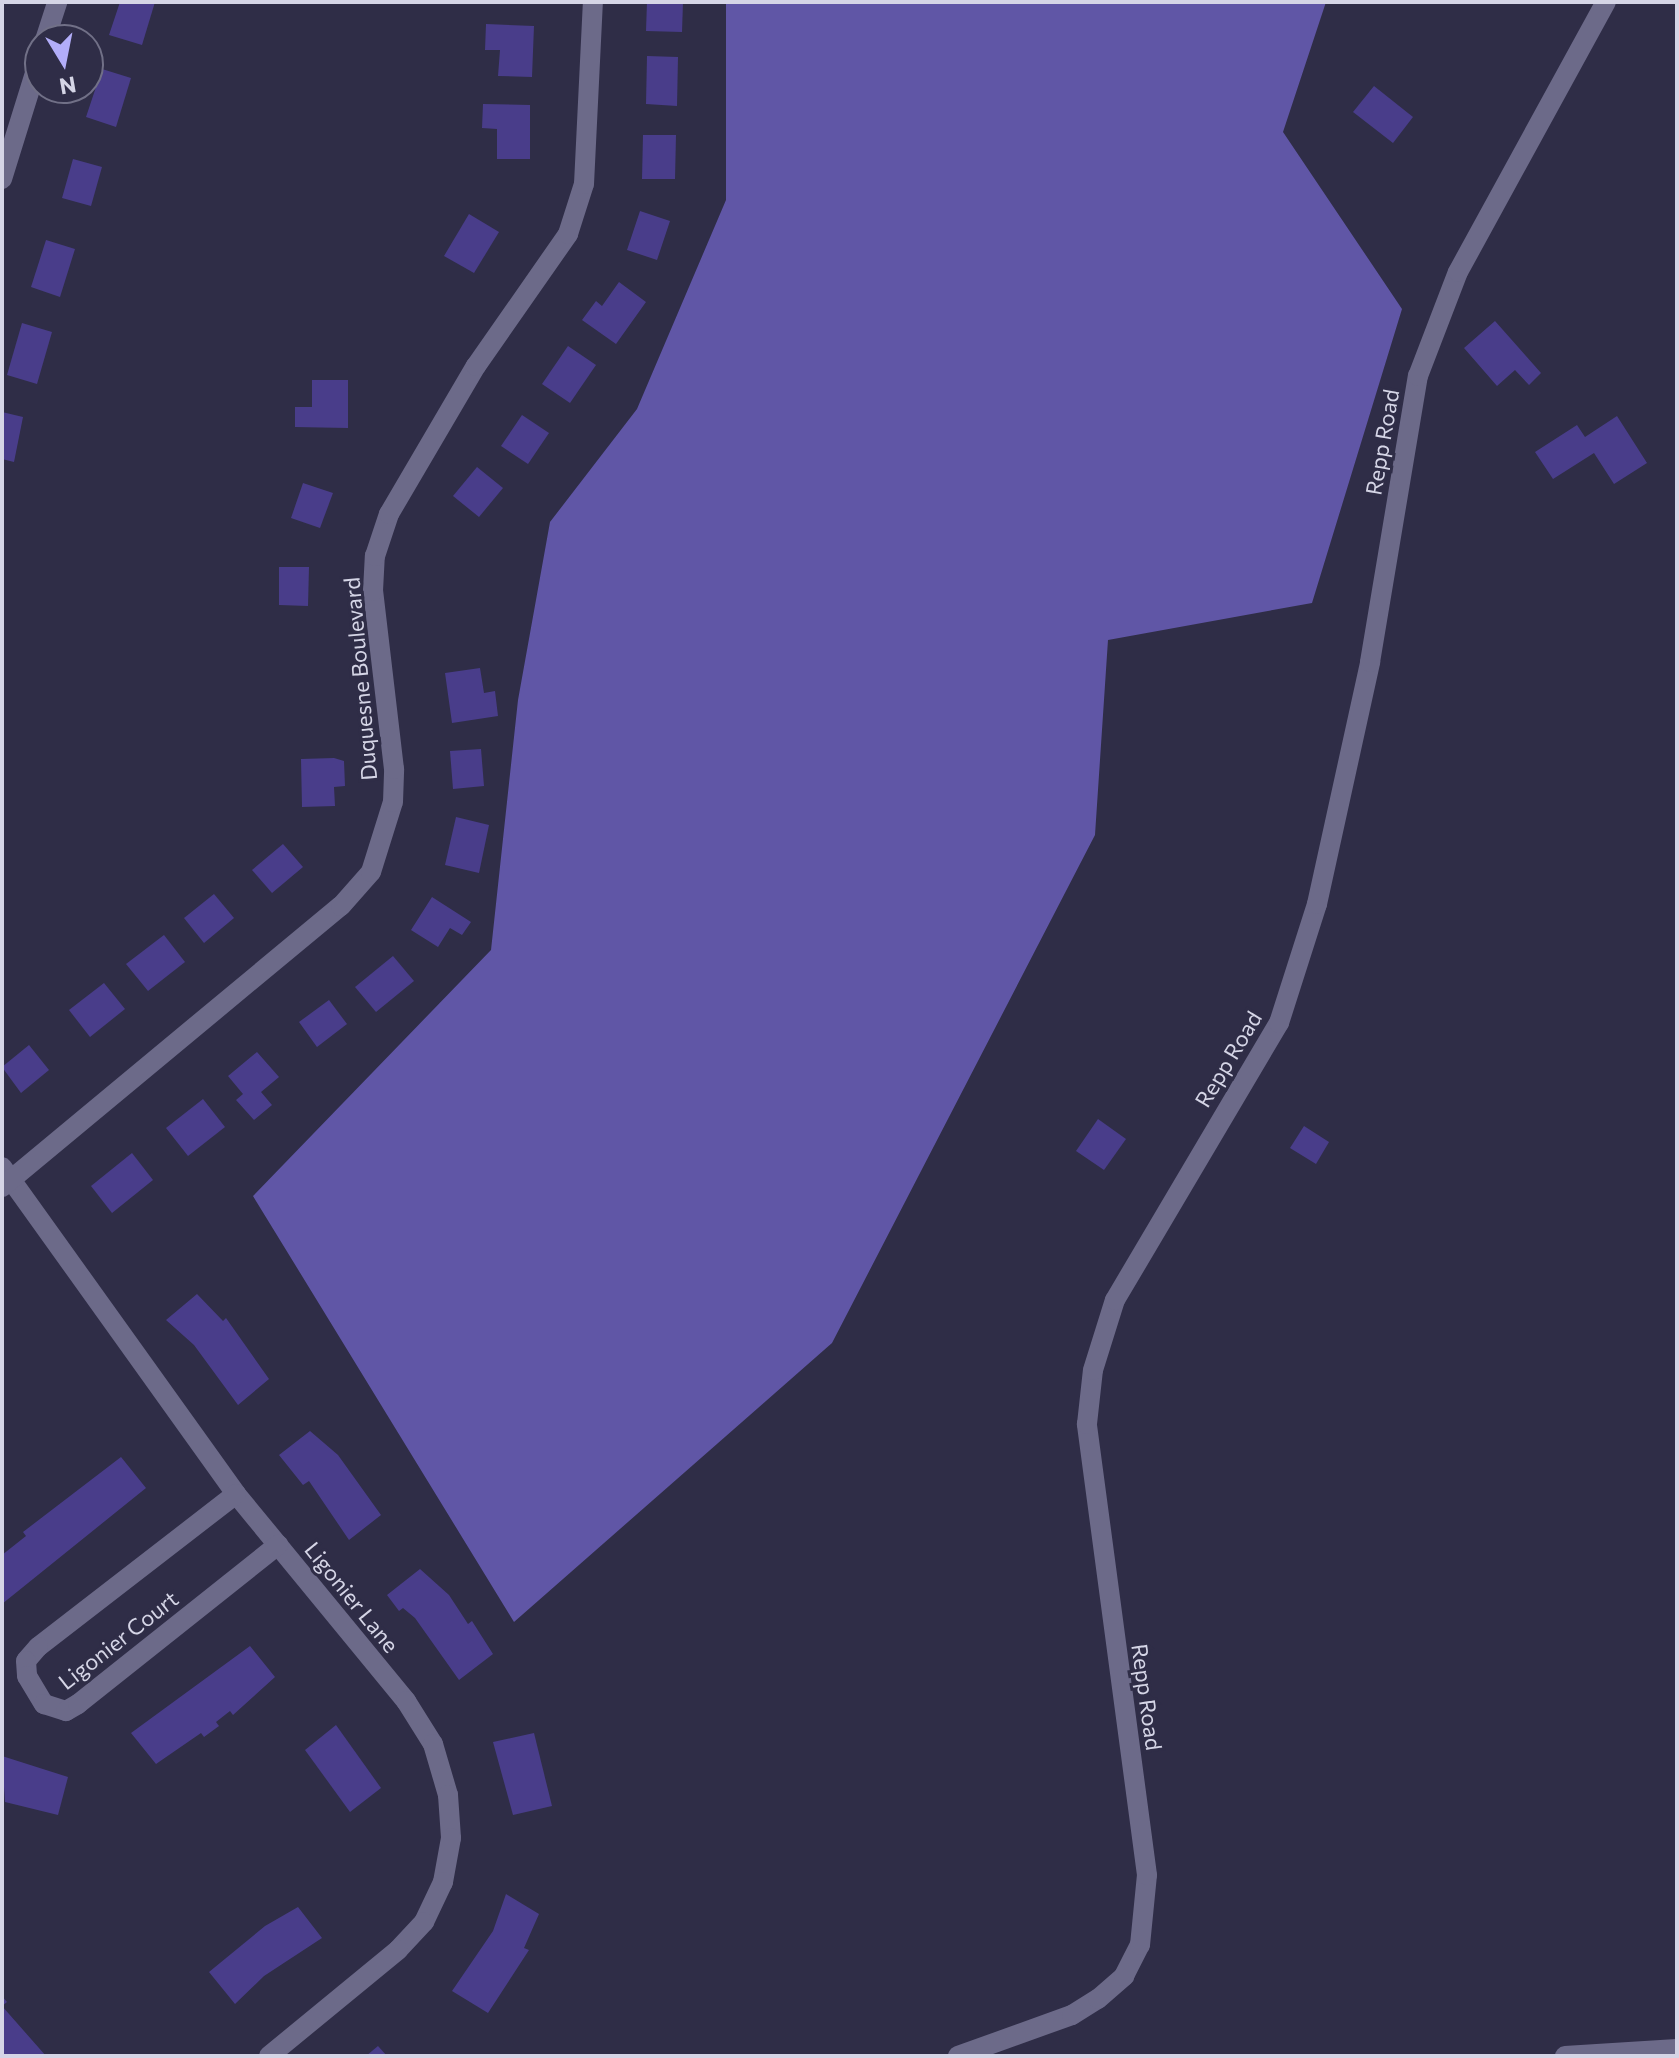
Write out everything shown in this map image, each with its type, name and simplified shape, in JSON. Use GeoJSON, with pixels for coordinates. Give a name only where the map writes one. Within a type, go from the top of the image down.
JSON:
{"type":"FeatureCollection","features":[{"type":"Feature","properties":{"kind":"street"},"geometry":{"type":"LineString","coordinates":[[50,24],[57,2]]}},
{"type":"Feature","properties":{"kind":"street","name":"Duquesne Boulevard"},"geometry":{"type":"LineString","coordinates":[[5,1178],[341,906],[371,872],[393,802],[394,769],[373,591],[375,556],[389,514],[476,366],[568,234],[584,184],[593,2]]}},
{"type":"Feature","properties":{"kind":"street","name":"Repp Road"},"geometry":{"type":"LineString","coordinates":[[958,2056],[1072,2015],[1098,1999],[1124,1976],[1140,1945],[1147,1875],[1087,1424],[1093,1370],[1115,1300],[1279,1023],[1317,904],[1367,677],[1418,376],[1458,272],[1606,2]]}},
{"type":"Feature","properties":{"kind":"street"},"geometry":{"type":"LineString","coordinates":[[2,179],[25,104]]}},
{"type":"Feature","properties":{"kind":"street","name":"Ligonier Lane"},"geometry":{"type":"LineString","coordinates":[[5,1178],[236,1494],[406,1701],[433,1744],[448,1795],[451,1838],[443,1882],[424,1922],[398,1950],[269,2056]]}},
{"type":"Feature","properties":{"kind":"street","name":"Ligonier Court"},"geometry":{"type":"LineString","coordinates":[[236,1494],[38,1647],[26,1661],[27,1676],[44,1704],[66,1711],[78,1704],[278,1545]]}},
{"type":"Feature","properties":{"kind":"street"},"geometry":{"type":"LineString","coordinates":[[1565,2056],[1677,2049]]}},
{"type":"Feature","properties":{"kind":"shaded area"},"geometry":{"type":"Polygon","coordinates":[[[726,2],[1326,2],[1283,132],[1402,309],[1312,603],[1108,640],[1095,835],[832,1343],[514,1622],[253,1196],[491,950],[518,700],[550,522],[637,409],[726,200],[726,2]]]}},
{"type":"Feature","properties":{"kind":"building"},"geometry":{"type":"Polygon","coordinates":[[[120,2],[155,2],[142,45],[109,35],[120,2]]]}},
{"type":"Feature","properties":{"kind":"building"},"geometry":{"type":"Polygon","coordinates":[[[647,2],[683,2],[682,32],[646,31],[647,2]]]}},
{"type":"Feature","properties":{"kind":"building"},"geometry":{"type":"Polygon","coordinates":[[[486,24],[534,26],[532,77],[498,76],[500,50],[485,50],[486,24]]]}},
{"type":"Feature","properties":{"kind":"building"},"geometry":{"type":"Polygon","coordinates":[[[647,56],[678,57],[677,106],[646,104],[647,56]]]}},
{"type":"Feature","properties":{"kind":"building"},"geometry":{"type":"Polygon","coordinates":[[[104,70],[131,78],[116,127],[86,117],[90,104],[104,104],[104,70]]]}},
{"type":"Feature","properties":{"kind":"building"},"geometry":{"type":"Polygon","coordinates":[[[1374,86],[1413,117],[1393,143],[1353,112],[1374,86]]]}},
{"type":"Feature","properties":{"kind":"building"},"geometry":{"type":"Polygon","coordinates":[[[483,104],[530,105],[530,159],[497,159],[497,129],[482,128],[483,104]]]}},
{"type":"Feature","properties":{"kind":"building"},"geometry":{"type":"Polygon","coordinates":[[[643,135],[676,135],[675,179],[642,179],[643,135]]]}},
{"type":"Feature","properties":{"kind":"building"},"geometry":{"type":"Polygon","coordinates":[[[73,159],[102,167],[91,206],[62,198],[73,159]]]}},
{"type":"Feature","properties":{"kind":"building"},"geometry":{"type":"Polygon","coordinates":[[[640,211],[670,221],[657,260],[627,250],[640,211]]]}},
{"type":"Feature","properties":{"kind":"building"},"geometry":{"type":"Polygon","coordinates":[[[469,214],[499,232],[474,273],[444,256],[469,214]]]}},
{"type":"Feature","properties":{"kind":"building"},"geometry":{"type":"Polygon","coordinates":[[[46,240],[75,249],[60,297],[31,287],[46,240]]]}},
{"type":"Feature","properties":{"kind":"building"},"geometry":{"type":"Polygon","coordinates":[[[619,282],[646,302],[616,344],[582,320],[596,301],[602,306],[619,282]]]}},
{"type":"Feature","properties":{"kind":"building"},"geometry":{"type":"Polygon","coordinates":[[[1495,321],[1541,373],[1529,385],[1515,370],[1497,386],[1464,348],[1495,321]]]}},
{"type":"Feature","properties":{"kind":"building"},"geometry":{"type":"Polygon","coordinates":[[[22,323],[52,332],[37,384],[7,375],[22,323]]]}},
{"type":"Feature","properties":{"kind":"building"},"geometry":{"type":"Polygon","coordinates":[[[568,346],[596,365],[570,403],[542,384],[568,346]]]}},
{"type":"Feature","properties":{"kind":"building"},"geometry":{"type":"Polygon","coordinates":[[[312,380],[348,380],[348,428],[295,427],[295,407],[312,407],[312,380]]]}},
{"type":"Feature","properties":{"kind":"building"},"geometry":{"type":"Polygon","coordinates":[[[2,412],[23,417],[14,462],[2,459],[2,412]]]}},
{"type":"Feature","properties":{"kind":"building"},"geometry":{"type":"Polygon","coordinates":[[[522,415],[549,433],[528,464],[501,446],[522,415]]]}},
{"type":"Feature","properties":{"kind":"building"},"geometry":{"type":"Polygon","coordinates":[[[1617,416],[1647,463],[1614,484],[1594,453],[1553,479],[1535,452],[1577,425],[1585,437],[1617,416]]]}},
{"type":"Feature","properties":{"kind":"building"},"geometry":{"type":"Polygon","coordinates":[[[477,467],[503,488],[479,517],[453,496],[477,467]]]}},
{"type":"Feature","properties":{"kind":"building"},"geometry":{"type":"Polygon","coordinates":[[[303,483],[333,493],[320,528],[291,518],[303,483]]]}},
{"type":"Feature","properties":{"kind":"building"},"geometry":{"type":"Polygon","coordinates":[[[279,567],[309,567],[308,606],[279,605],[279,567]]]}},
{"type":"Feature","properties":{"kind":"building"},"geometry":{"type":"Polygon","coordinates":[[[480,668],[484,693],[495,691],[498,716],[452,723],[445,673],[480,668]]]}},
{"type":"Feature","properties":{"kind":"building"},"geometry":{"type":"Polygon","coordinates":[[[481,749],[484,786],[453,789],[450,751],[481,749]]]}},
{"type":"Feature","properties":{"kind":"building"},"geometry":{"type":"Polygon","coordinates":[[[334,758],[344,761],[345,786],[334,787],[335,806],[302,807],[301,759],[334,758]]]}},
{"type":"Feature","properties":{"kind":"building"},"geometry":{"type":"Polygon","coordinates":[[[456,817],[489,825],[479,873],[445,865],[456,817]]]}},
{"type":"Feature","properties":{"kind":"building"},"geometry":{"type":"Polygon","coordinates":[[[283,844],[303,867],[272,893],[252,870],[283,844]]]}},
{"type":"Feature","properties":{"kind":"building"},"geometry":{"type":"Polygon","coordinates":[[[214,894],[234,918],[204,943],[184,918],[214,894]]]}},
{"type":"Feature","properties":{"kind":"building"},"geometry":{"type":"Polygon","coordinates":[[[432,897],[471,922],[462,935],[450,928],[438,947],[411,930],[432,897]]]}},
{"type":"Feature","properties":{"kind":"building"},"geometry":{"type":"Polygon","coordinates":[[[164,935],[185,962],[148,991],[126,964],[164,935]]]}},
{"type":"Feature","properties":{"kind":"building"},"geometry":{"type":"Polygon","coordinates":[[[393,956],[414,981],[376,1012],[355,987],[393,956]]]}},
{"type":"Feature","properties":{"kind":"building"},"geometry":{"type":"Polygon","coordinates":[[[104,983],[125,1009],[90,1037],[69,1010],[104,983]]]}},
{"type":"Feature","properties":{"kind":"building"},"geometry":{"type":"Polygon","coordinates":[[[329,1000],[347,1024],[317,1047],[299,1022],[329,1000]]]}},
{"type":"Feature","properties":{"kind":"building"},"geometry":{"type":"Polygon","coordinates":[[[29,1045],[49,1070],[21,1093],[2,1067],[29,1045]]]}},
{"type":"Feature","properties":{"kind":"building"},"geometry":{"type":"Polygon","coordinates":[[[257,1052],[279,1077],[261,1092],[272,1105],[254,1120],[236,1100],[243,1094],[228,1076],[257,1052]]]}},
{"type":"Feature","properties":{"kind":"building"},"geometry":{"type":"Polygon","coordinates":[[[203,1099],[225,1127],[188,1156],[166,1128],[203,1099]]]}},
{"type":"Feature","properties":{"kind":"building"},"geometry":{"type":"Polygon","coordinates":[[[1098,1119],[1126,1139],[1104,1170],[1076,1151],[1098,1119]]]}},
{"type":"Feature","properties":{"kind":"building"},"geometry":{"type":"Polygon","coordinates":[[[1304,1126],[1329,1142],[1316,1164],[1290,1148],[1304,1126]]]}},
{"type":"Feature","properties":{"kind":"building"},"geometry":{"type":"Polygon","coordinates":[[[132,1153],[153,1180],[112,1213],[91,1186],[132,1153]]]}},
{"type":"Feature","properties":{"kind":"building"},"geometry":{"type":"Polygon","coordinates":[[[197,1294],[223,1321],[226,1318],[269,1379],[238,1405],[194,1345],[166,1320],[197,1294]]]}},
{"type":"Feature","properties":{"kind":"building"},"geometry":{"type":"Polygon","coordinates":[[[310,1431],[338,1455],[381,1515],[349,1540],[309,1481],[303,1485],[279,1455],[310,1431]]]}},
{"type":"Feature","properties":{"kind":"building"},"geometry":{"type":"Polygon","coordinates":[[[121,1457],[146,1488],[2,1604],[2,1555],[26,1536],[23,1532],[121,1457]]]}},
{"type":"Feature","properties":{"kind":"building"},"geometry":{"type":"Polygon","coordinates":[[[420,1569],[449,1595],[468,1624],[472,1621],[493,1654],[459,1680],[415,1618],[403,1608],[399,1611],[387,1595],[420,1569]]]}},
{"type":"Feature","properties":{"kind":"building"},"geometry":{"type":"Polygon","coordinates":[[[250,1646],[275,1677],[233,1715],[230,1711],[216,1722],[219,1726],[204,1737],[201,1733],[156,1764],[131,1733],[250,1646]]]}},
{"type":"Feature","properties":{"kind":"building"},"geometry":{"type":"Polygon","coordinates":[[[336,1725],[381,1788],[350,1812],[305,1750],[336,1725]]]}},
{"type":"Feature","properties":{"kind":"building"},"geometry":{"type":"Polygon","coordinates":[[[534,1733],[552,1806],[513,1815],[493,1742],[534,1733]]]}},
{"type":"Feature","properties":{"kind":"building"},"geometry":{"type":"Polygon","coordinates":[[[2,1756],[68,1777],[58,1815],[5,1802],[2,1756]]]}},
{"type":"Feature","properties":{"kind":"building"},"geometry":{"type":"Polygon","coordinates":[[[506,1894],[539,1914],[524,1948],[529,1950],[488,2013],[452,1991],[493,1931],[506,1894]]]}},
{"type":"Feature","properties":{"kind":"building"},"geometry":{"type":"Polygon","coordinates":[[[298,1907],[322,1938],[264,1976],[235,2004],[209,1972],[265,1926],[298,1907]]]}},
{"type":"Feature","properties":{"kind":"building"},"geometry":{"type":"Polygon","coordinates":[[[2,2006],[46,2056],[2,2056],[2,2006]]]}},
{"type":"Feature","properties":{"kind":"building"},"geometry":{"type":"Polygon","coordinates":[[[378,2046],[387,2056],[366,2056],[378,2046]]]}}]}
